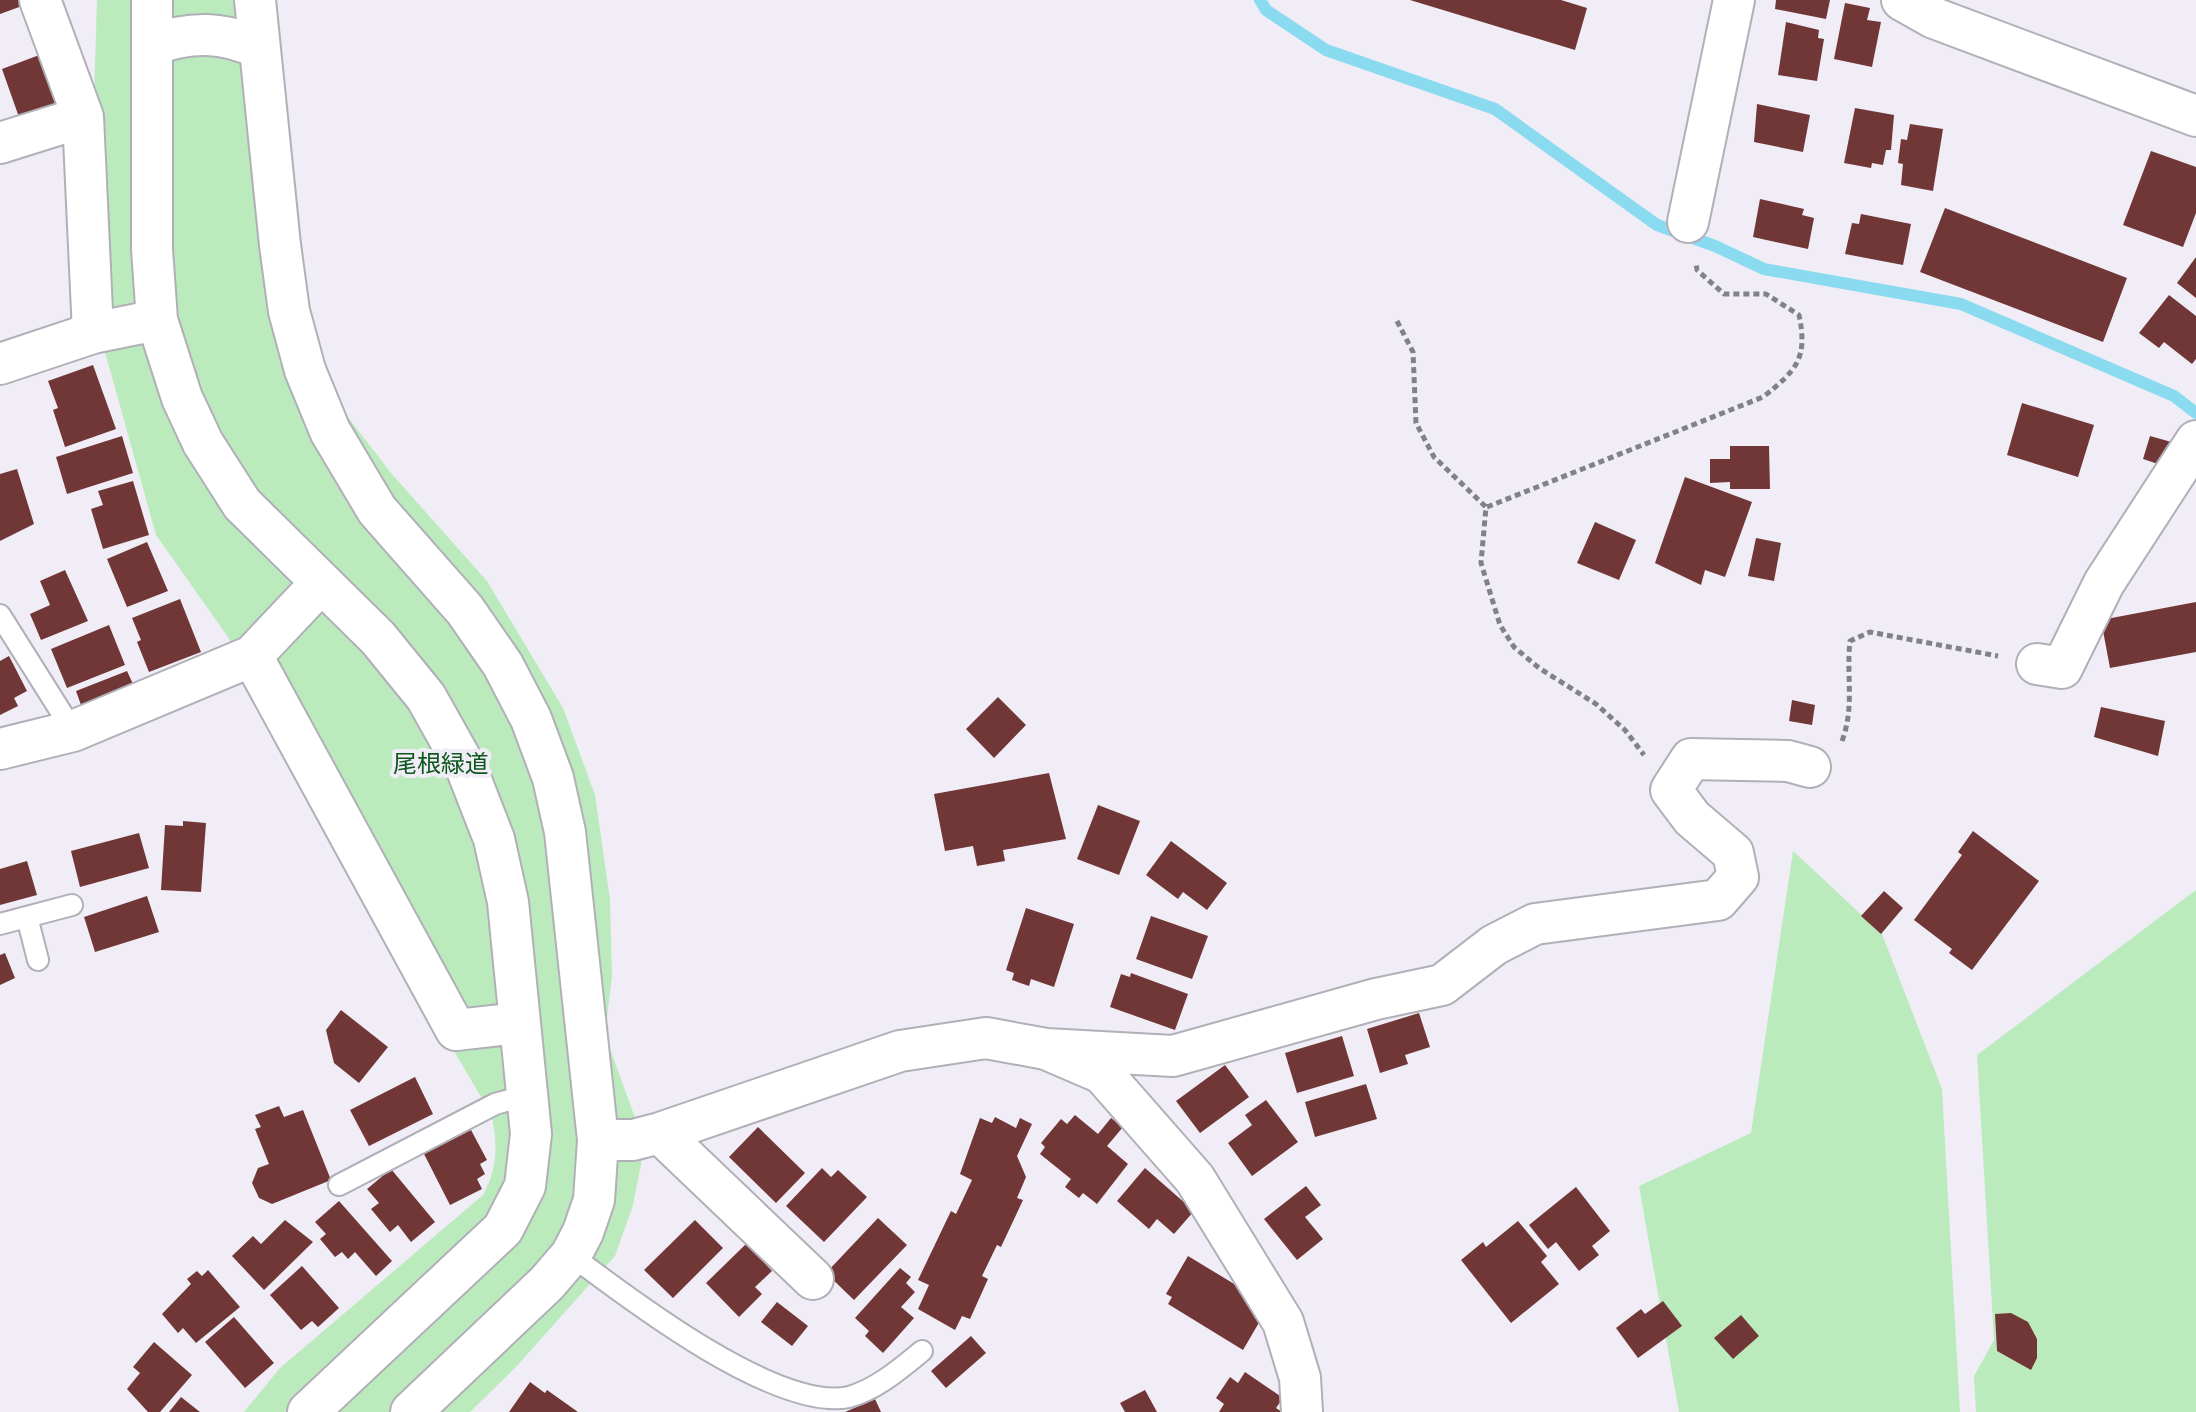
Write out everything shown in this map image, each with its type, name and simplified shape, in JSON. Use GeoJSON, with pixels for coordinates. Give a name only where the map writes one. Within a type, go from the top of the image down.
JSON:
{"type":"FeatureCollection","features":[{"type":"Feature","properties":{"kind":"street"},"geometry":{"type":"LineString","coordinates":[[40,0],[83,117],[93,333]]}},
{"type":"Feature","properties":{"kind":"street"},"geometry":{"type":"LineString","coordinates":[[152,0],[152,249],[157,320],[182,398],[203,443],[242,504],[378,638],[426,697],[467,770],[494,839],[508,902],[531,1134],[525,1186],[503,1229],[308,1412]]}},
{"type":"Feature","properties":{"kind":"street"},"geometry":{"type":"LineString","coordinates":[[255,0],[285,285],[305,370],[330,431],[377,510],[465,610],[503,665],[531,719],[553,778],[565,832],[598,1140],[594,1200],[571,1255],[547,1283],[411,1412]]}},
{"type":"Feature","properties":{"kind":"street"},"geometry":{"type":"LineString","coordinates":[[1688,222],[1734,0]]}},
{"type":"Feature","properties":{"kind":"street"},"geometry":{"type":"LineString","coordinates":[[1902,0],[1934,18],[2196,116]]}},
{"type":"Feature","properties":{"kind":"street"},"geometry":{"type":"LineString","coordinates":[[152,45],[174,37],[218,35],[260,49]]}},
{"type":"Feature","properties":{"kind":"street"},"geometry":{"type":"LineString","coordinates":[[0,143],[83,117]]}},
{"type":"Feature","properties":{"kind":"street"},"geometry":{"type":"LineString","coordinates":[[0,364],[93,333],[157,320]]}},
{"type":"Feature","properties":{"kind":"street"},"geometry":{"type":"LineString","coordinates":[[2037,664],[2062,668],[2104,583],[2196,441]]}},
{"type":"Feature","properties":{"kind":"street"},"geometry":{"type":"LineString","coordinates":[[0,749],[73,731],[252,656],[321,583]]}},
{"type":"Feature","properties":{"kind":"street"},"geometry":{"type":"LineString","coordinates":[[252,656],[456,1030],[519,1023]]}},
{"type":"Feature","properties":{"kind":"street"},"geometry":{"type":"LineString","coordinates":[[598,1140],[633,1140],[660,1133],[900,1051],[986,1038],[1046,1049],[1173,1056],[1376,999],[1442,985],[1494,945],[1535,924],[1718,900],[1738,877],[1733,853],[1692,818],[1671,790],[1691,759],[1788,761],[1810,767]]}},
{"type":"Feature","properties":{"kind":"street"},"geometry":{"type":"LineString","coordinates":[[1046,1049],[1102,1073],[1195,1179],[1283,1322],[1300,1378],[1302,1412]]}},
{"type":"Feature","properties":{"kind":"street"},"geometry":{"type":"LineString","coordinates":[[660,1133],[813,1279]]}},
{"type":"Feature","properties":{"kind":"lane"},"geometry":{"type":"LineString","coordinates":[[0,615],[73,731]]}},
{"type":"Feature","properties":{"kind":"lane"},"geometry":{"type":"LineString","coordinates":[[0,924],[72,905]]}},
{"type":"Feature","properties":{"kind":"lane"},"geometry":{"type":"LineString","coordinates":[[27,917],[38,960]]}},
{"type":"Feature","properties":{"kind":"lane"},"geometry":{"type":"LineString","coordinates":[[339,1185],[495,1104],[527,1095]]}},
{"type":"Feature","properties":{"kind":"lane"},"geometry":{"type":"LineString","coordinates":[[571,1255],[715,1356],[785,1391],[816,1400],[849,1397],[887,1380],[922,1351]]}},
{"type":"Feature","properties":{"kind":"path"},"geometry":{"type":"LineString","coordinates":[[1486,507],[1763,397],[1792,374],[1805,344],[1799,315],[1766,294],[1724,294],[1697,270],[1688,222]]}},
{"type":"Feature","properties":{"kind":"path"},"geometry":{"type":"LineString","coordinates":[[1397,321],[1413,352],[1416,423],[1434,457],[1486,507]]}},
{"type":"Feature","properties":{"kind":"path"},"geometry":{"type":"LineString","coordinates":[[1486,507],[1481,563],[1500,625],[1514,647],[1539,668],[1596,704],[1625,730],[1671,790]]}},
{"type":"Feature","properties":{"kind":"path"},"geometry":{"type":"LineString","coordinates":[[1810,767],[1843,740],[1853,699],[1848,665],[1850,641],[1870,632],[2037,664]]}},
{"type":"Feature","properties":{"kind":"green space","name":"尾根緑道"},"geometry":{"type":"Polygon","coordinates":[[[97,0],[272,0],[305,310],[330,394],[391,473],[487,581],[563,708],[595,795],[610,900],[612,976],[605,1035],[638,1126],[643,1154],[633,1205],[615,1256],[515,1368],[470,1412],[244,1412],[280,1368],[483,1195],[494,1165],[495,1135],[491,1114],[342,860],[228,637],[156,535],[105,352],[94,99],[97,0]]]}},
{"type":"Feature","properties":{"kind":"green space"},"geometry":{"type":"Polygon","coordinates":[[[1793,851],[1882,934],[1942,1089],[1960,1412],[1679,1412],[1639,1186],[1751,1133],[1793,851]]]}},
{"type":"Feature","properties":{"kind":"green space"},"geometry":{"type":"Polygon","coordinates":[[[2196,890],[2196,1412],[1976,1412],[1974,1376],[1994,1340],[1977,1055],[2196,890]]]}},
{"type":"Feature","properties":{"kind":"building"},"geometry":{"type":"Polygon","coordinates":[[[0,0],[20,0],[22,6],[0,14],[0,0]]]}},
{"type":"Feature","properties":{"kind":"building"},"geometry":{"type":"Polygon","coordinates":[[[1410,0],[1561,0],[1587,8],[1575,50],[1410,0]]]}},
{"type":"Feature","properties":{"kind":"building"},"geometry":{"type":"Polygon","coordinates":[[[1776,0],[1830,0],[1826,19],[1775,9],[1776,0]]]}},
{"type":"Feature","properties":{"kind":"building"},"geometry":{"type":"Polygon","coordinates":[[[1845,3],[1870,8],[1867,20],[1881,22],[1872,67],[1834,59],[1845,3]]]}},
{"type":"Feature","properties":{"kind":"building"},"geometry":{"type":"Polygon","coordinates":[[[1786,22],[1819,30],[1818,38],[1824,39],[1817,81],[1778,75],[1786,22]]]}},
{"type":"Feature","properties":{"kind":"building"},"geometry":{"type":"Polygon","coordinates":[[[42,54],[60,105],[20,120],[2,69],[42,54]]]}},
{"type":"Feature","properties":{"kind":"building"},"geometry":{"type":"Polygon","coordinates":[[[1757,104],[1810,115],[1803,152],[1754,142],[1757,104]]]}},
{"type":"Feature","properties":{"kind":"building"},"geometry":{"type":"Polygon","coordinates":[[[1855,108],[1894,115],[1891,150],[1886,150],[1883,165],[1872,163],[1871,168],[1844,163],[1855,108]]]}},
{"type":"Feature","properties":{"kind":"building"},"geometry":{"type":"Polygon","coordinates":[[[1910,124],[1943,129],[1933,191],[1901,185],[1903,164],[1898,163],[1901,139],[1907,140],[1910,124]]]}},
{"type":"Feature","properties":{"kind":"building"},"geometry":{"type":"Polygon","coordinates":[[[2151,151],[2196,167],[2196,213],[2183,247],[2123,225],[2151,151]]]}},
{"type":"Feature","properties":{"kind":"building"},"geometry":{"type":"Polygon","coordinates":[[[1760,199],[1804,209],[1802,215],[1814,218],[1808,249],[1753,237],[1760,199]]]}},
{"type":"Feature","properties":{"kind":"building"},"geometry":{"type":"Polygon","coordinates":[[[1945,208],[2127,278],[2103,342],[1920,272],[1945,208]]]}},
{"type":"Feature","properties":{"kind":"building"},"geometry":{"type":"Polygon","coordinates":[[[1861,214],[1911,224],[1903,265],[1845,254],[1852,223],[1859,224],[1861,214]]]}},
{"type":"Feature","properties":{"kind":"building"},"geometry":{"type":"Polygon","coordinates":[[[2196,257],[2196,298],[2177,283],[2196,257]]]}},
{"type":"Feature","properties":{"kind":"building"},"geometry":{"type":"Polygon","coordinates":[[[2169,295],[2196,316],[2196,359],[2192,364],[2164,342],[2159,348],[2139,333],[2169,295]]]}},
{"type":"Feature","properties":{"kind":"building"},"geometry":{"type":"Polygon","coordinates":[[[93,365],[116,429],[65,447],[53,410],[58,408],[48,381],[93,365]]]}},
{"type":"Feature","properties":{"kind":"building"},"geometry":{"type":"Polygon","coordinates":[[[2022,403],[2094,425],[2078,477],[2007,455],[2022,403]]]}},
{"type":"Feature","properties":{"kind":"building"},"geometry":{"type":"Polygon","coordinates":[[[122,436],[133,473],[67,494],[56,457],[122,436]]]}},
{"type":"Feature","properties":{"kind":"building"},"geometry":{"type":"Polygon","coordinates":[[[2150,436],[2175,443],[2167,467],[2143,459],[2150,436]]]}},
{"type":"Feature","properties":{"kind":"building"},"geometry":{"type":"Polygon","coordinates":[[[1730,446],[1769,446],[1770,489],[1730,489],[1730,482],[1710,483],[1710,459],[1730,459],[1730,446]]]}},
{"type":"Feature","properties":{"kind":"building"},"geometry":{"type":"Polygon","coordinates":[[[17,469],[34,524],[0,541],[0,474],[17,469]]]}},
{"type":"Feature","properties":{"kind":"building"},"geometry":{"type":"Polygon","coordinates":[[[1685,477],[1752,502],[1725,577],[1705,570],[1701,585],[1655,563],[1685,477]]]}},
{"type":"Feature","properties":{"kind":"building"},"geometry":{"type":"Polygon","coordinates":[[[133,481],[149,535],[103,549],[91,509],[103,505],[98,491],[133,481]]]}},
{"type":"Feature","properties":{"kind":"building"},"geometry":{"type":"Polygon","coordinates":[[[1595,522],[1636,540],[1619,580],[1577,563],[1595,522]]]}},
{"type":"Feature","properties":{"kind":"building"},"geometry":{"type":"Polygon","coordinates":[[[1756,538],[1781,543],[1774,581],[1748,576],[1756,538]]]}},
{"type":"Feature","properties":{"kind":"building"},"geometry":{"type":"Polygon","coordinates":[[[147,542],[168,591],[127,607],[107,559],[147,542]]]}},
{"type":"Feature","properties":{"kind":"building"},"geometry":{"type":"Polygon","coordinates":[[[65,570],[88,621],[41,640],[30,614],[50,605],[40,581],[65,570]]]}},
{"type":"Feature","properties":{"kind":"building"},"geometry":{"type":"Polygon","coordinates":[[[180,599],[201,652],[149,672],[137,642],[141,640],[132,618],[180,599]]]}},
{"type":"Feature","properties":{"kind":"building"},"geometry":{"type":"Polygon","coordinates":[[[2196,602],[2196,652],[2110,668],[2101,620],[2196,602]]]}},
{"type":"Feature","properties":{"kind":"building"},"geometry":{"type":"Polygon","coordinates":[[[109,625],[125,665],[67,688],[51,649],[109,625]]]}},
{"type":"Feature","properties":{"kind":"building"},"geometry":{"type":"Polygon","coordinates":[[[9,656],[27,691],[14,698],[18,706],[0,715],[0,661],[9,656]]]}},
{"type":"Feature","properties":{"kind":"building"},"geometry":{"type":"Polygon","coordinates":[[[127,671],[133,684],[81,705],[76,691],[127,671]]]}},
{"type":"Feature","properties":{"kind":"building"},"geometry":{"type":"Polygon","coordinates":[[[998,697],[1026,725],[994,758],[966,729],[998,697]]]}},
{"type":"Feature","properties":{"kind":"building"},"geometry":{"type":"Polygon","coordinates":[[[1792,700],[1815,705],[1812,725],[1789,721],[1792,700]]]}},
{"type":"Feature","properties":{"kind":"building"},"geometry":{"type":"Polygon","coordinates":[[[2101,707],[2165,721],[2158,756],[2094,737],[2101,707]]]}},
{"type":"Feature","properties":{"kind":"building"},"geometry":{"type":"Polygon","coordinates":[[[1049,773],[1066,839],[1003,850],[1005,861],[977,866],[973,846],[945,851],[934,794],[1049,773]]]}},
{"type":"Feature","properties":{"kind":"building"},"geometry":{"type":"Polygon","coordinates":[[[1098,805],[1140,821],[1119,875],[1077,859],[1098,805]]]}},
{"type":"Feature","properties":{"kind":"building"},"geometry":{"type":"Polygon","coordinates":[[[183,821],[206,823],[201,892],[161,890],[165,825],[183,826],[183,821]]]}},
{"type":"Feature","properties":{"kind":"building"},"geometry":{"type":"Polygon","coordinates":[[[1973,831],[2039,881],[1972,970],[1949,953],[1952,949],[1914,920],[1962,855],[1958,852],[1973,831]]]}},
{"type":"Feature","properties":{"kind":"building"},"geometry":{"type":"Polygon","coordinates":[[[139,833],[149,868],[80,887],[71,851],[139,833]]]}},
{"type":"Feature","properties":{"kind":"building"},"geometry":{"type":"Polygon","coordinates":[[[1171,841],[1227,883],[1207,910],[1183,892],[1178,899],[1146,875],[1171,841]]]}},
{"type":"Feature","properties":{"kind":"building"},"geometry":{"type":"Polygon","coordinates":[[[27,861],[37,895],[0,905],[0,869],[27,861]]]}},
{"type":"Feature","properties":{"kind":"building"},"geometry":{"type":"Polygon","coordinates":[[[1884,891],[1903,908],[1881,934],[1861,916],[1884,891]]]}},
{"type":"Feature","properties":{"kind":"building"},"geometry":{"type":"Polygon","coordinates":[[[147,896],[159,932],[95,952],[84,917],[147,896]]]}},
{"type":"Feature","properties":{"kind":"building"},"geometry":{"type":"Polygon","coordinates":[[[1026,908],[1074,924],[1054,987],[1031,979],[1029,986],[1012,980],[1014,973],[1006,970],[1026,908]]]}},
{"type":"Feature","properties":{"kind":"building"},"geometry":{"type":"Polygon","coordinates":[[[1151,916],[1208,936],[1192,979],[1136,959],[1151,916]]]}},
{"type":"Feature","properties":{"kind":"building"},"geometry":{"type":"Polygon","coordinates":[[[5,953],[15,978],[0,985],[0,955],[5,953]]]}},
{"type":"Feature","properties":{"kind":"building"},"geometry":{"type":"Polygon","coordinates":[[[1131,973],[1188,994],[1175,1030],[1110,1007],[1121,974],[1130,977],[1131,973]]]}},
{"type":"Feature","properties":{"kind":"building"},"geometry":{"type":"Polygon","coordinates":[[[341,1010],[388,1047],[359,1083],[334,1063],[326,1030],[341,1010]]]}},
{"type":"Feature","properties":{"kind":"building"},"geometry":{"type":"Polygon","coordinates":[[[1419,1013],[1430,1047],[1405,1055],[1408,1064],[1380,1073],[1367,1029],[1419,1013]]]}},
{"type":"Feature","properties":{"kind":"building"},"geometry":{"type":"Polygon","coordinates":[[[1342,1036],[1354,1076],[1297,1093],[1285,1053],[1342,1036]]]}},
{"type":"Feature","properties":{"kind":"building"},"geometry":{"type":"Polygon","coordinates":[[[1225,1065],[1249,1097],[1200,1133],[1176,1101],[1225,1065]]]}},
{"type":"Feature","properties":{"kind":"building"},"geometry":{"type":"Polygon","coordinates":[[[415,1077],[433,1114],[369,1146],[350,1110],[415,1077]]]}},
{"type":"Feature","properties":{"kind":"building"},"geometry":{"type":"Polygon","coordinates":[[[1366,1084],[1377,1119],[1315,1137],[1305,1102],[1366,1084]]]}},
{"type":"Feature","properties":{"kind":"building"},"geometry":{"type":"Polygon","coordinates":[[[1266,1100],[1298,1142],[1252,1176],[1228,1143],[1252,1125],[1245,1115],[1266,1100]]]}},
{"type":"Feature","properties":{"kind":"building"},"geometry":{"type":"Polygon","coordinates":[[[279,1106],[284,1117],[303,1110],[331,1180],[272,1204],[259,1198],[252,1183],[258,1168],[269,1164],[255,1129],[261,1127],[255,1115],[279,1106]]]}},
{"type":"Feature","properties":{"kind":"building"},"geometry":{"type":"Polygon","coordinates":[[[1075,1115],[1098,1134],[1111,1118],[1123,1127],[1107,1146],[1128,1164],[1097,1204],[1083,1193],[1079,1198],[1065,1187],[1071,1179],[1040,1154],[1045,1147],[1041,1143],[1061,1119],[1067,1124],[1075,1115]]]}},
{"type":"Feature","properties":{"kind":"building"},"geometry":{"type":"Polygon","coordinates":[[[995,1117],[1016,1128],[1020,1118],[1032,1124],[1017,1156],[1026,1177],[1017,1198],[1023,1200],[1001,1247],[997,1245],[982,1276],[988,1279],[970,1319],[962,1316],[955,1330],[918,1309],[929,1285],[918,1280],[951,1211],[956,1214],[972,1180],[960,1174],[980,1118],[992,1123],[995,1117]]]}},
{"type":"Feature","properties":{"kind":"building"},"geometry":{"type":"Polygon","coordinates":[[[758,1127],[805,1173],[776,1203],[729,1157],[758,1127]]]}},
{"type":"Feature","properties":{"kind":"building"},"geometry":{"type":"Polygon","coordinates":[[[471,1130],[487,1160],[480,1164],[485,1174],[477,1179],[482,1189],[450,1205],[424,1154],[471,1130]]]}},
{"type":"Feature","properties":{"kind":"building"},"geometry":{"type":"Polygon","coordinates":[[[822,1168],[831,1177],[838,1170],[867,1197],[824,1242],[786,1206],[822,1168]]]}},
{"type":"Feature","properties":{"kind":"building"},"geometry":{"type":"Polygon","coordinates":[[[1145,1168],[1194,1211],[1174,1234],[1157,1219],[1149,1229],[1117,1201],[1145,1168]]]}},
{"type":"Feature","properties":{"kind":"building"},"geometry":{"type":"Polygon","coordinates":[[[391,1169],[435,1222],[411,1242],[398,1225],[390,1232],[371,1209],[379,1203],[367,1189],[391,1169]]]}},
{"type":"Feature","properties":{"kind":"building"},"geometry":{"type":"Polygon","coordinates":[[[1306,1186],[1321,1205],[1305,1217],[1323,1239],[1297,1260],[1264,1219],[1306,1186]]]}},
{"type":"Feature","properties":{"kind":"building"},"geometry":{"type":"Polygon","coordinates":[[[1576,1187],[1610,1231],[1592,1246],[1599,1255],[1579,1271],[1556,1242],[1548,1249],[1529,1225],[1576,1187]]]}},
{"type":"Feature","properties":{"kind":"building"},"geometry":{"type":"Polygon","coordinates":[[[339,1201],[392,1261],[376,1276],[355,1252],[348,1259],[342,1252],[335,1257],[320,1239],[326,1234],[315,1222],[339,1201]]]}},
{"type":"Feature","properties":{"kind":"building"},"geometry":{"type":"Polygon","coordinates":[[[878,1218],[907,1245],[854,1300],[826,1273],[878,1218]]]}},
{"type":"Feature","properties":{"kind":"building"},"geometry":{"type":"Polygon","coordinates":[[[285,1220],[313,1242],[264,1290],[232,1256],[253,1236],[261,1244],[285,1220]]]}},
{"type":"Feature","properties":{"kind":"building"},"geometry":{"type":"Polygon","coordinates":[[[695,1220],[723,1248],[673,1298],[644,1270],[695,1220]]]}},
{"type":"Feature","properties":{"kind":"building"},"geometry":{"type":"Polygon","coordinates":[[[1518,1221],[1547,1256],[1541,1262],[1559,1284],[1511,1323],[1461,1260],[1483,1242],[1486,1247],[1518,1221]]]}},
{"type":"Feature","properties":{"kind":"building"},"geometry":{"type":"Polygon","coordinates":[[[746,1244],[772,1271],[755,1287],[762,1294],[739,1317],[706,1283],[746,1244]]]}},
{"type":"Feature","properties":{"kind":"building"},"geometry":{"type":"Polygon","coordinates":[[[1188,1256],[1259,1299],[1264,1314],[1243,1350],[1168,1304],[1172,1297],[1166,1294],[1188,1256]]]}},
{"type":"Feature","properties":{"kind":"building"},"geometry":{"type":"Polygon","coordinates":[[[302,1266],[339,1308],[318,1327],[312,1321],[301,1330],[270,1295],[302,1266]]]}},
{"type":"Feature","properties":{"kind":"building"},"geometry":{"type":"Polygon","coordinates":[[[900,1268],[911,1277],[906,1283],[915,1292],[901,1307],[914,1318],[883,1353],[865,1336],[869,1331],[855,1318],[900,1268]]]}},
{"type":"Feature","properties":{"kind":"building"},"geometry":{"type":"Polygon","coordinates":[[[208,1270],[240,1307],[196,1343],[183,1328],[178,1333],[162,1314],[191,1284],[187,1279],[197,1271],[202,1276],[208,1270]]]}},
{"type":"Feature","properties":{"kind":"building"},"geometry":{"type":"Polygon","coordinates":[[[1663,1301],[1682,1326],[1638,1358],[1616,1328],[1641,1309],[1645,1314],[1663,1301]]]}},
{"type":"Feature","properties":{"kind":"building"},"geometry":{"type":"Polygon","coordinates":[[[777,1302],[808,1326],[792,1346],[761,1322],[777,1302]]]}},
{"type":"Feature","properties":{"kind":"building"},"geometry":{"type":"Polygon","coordinates":[[[2011,1313],[2028,1322],[2037,1339],[2037,1358],[2031,1370],[1997,1351],[1995,1314],[2011,1313]]]}},
{"type":"Feature","properties":{"kind":"building"},"geometry":{"type":"Polygon","coordinates":[[[1741,1315],[1759,1336],[1733,1359],[1714,1338],[1741,1315]]]}},
{"type":"Feature","properties":{"kind":"building"},"geometry":{"type":"Polygon","coordinates":[[[234,1317],[274,1363],[245,1388],[205,1342],[234,1317]]]}},
{"type":"Feature","properties":{"kind":"building"},"geometry":{"type":"Polygon","coordinates":[[[971,1336],[986,1353],[946,1388],[931,1371],[971,1336]]]}},
{"type":"Feature","properties":{"kind":"building"},"geometry":{"type":"Polygon","coordinates":[[[154,1342],[192,1375],[160,1412],[148,1412],[127,1389],[140,1373],[133,1367],[154,1342]]]}},
{"type":"Feature","properties":{"kind":"building"},"geometry":{"type":"Polygon","coordinates":[[[1245,1372],[1283,1398],[1276,1408],[1282,1412],[1219,1412],[1224,1404],[1216,1398],[1230,1377],[1238,1383],[1245,1372]]]}},
{"type":"Feature","properties":{"kind":"building"},"geometry":{"type":"Polygon","coordinates":[[[530,1382],[545,1393],[547,1390],[578,1412],[509,1412],[530,1382]]]}},
{"type":"Feature","properties":{"kind":"building"},"geometry":{"type":"Polygon","coordinates":[[[1145,1390],[1157,1412],[1125,1412],[1120,1403],[1145,1390]]]}},
{"type":"Feature","properties":{"kind":"building"},"geometry":{"type":"Polygon","coordinates":[[[181,1397],[200,1412],[169,1412],[181,1397]]]}},
{"type":"Feature","properties":{"kind":"building"},"geometry":{"type":"Polygon","coordinates":[[[875,1399],[881,1412],[845,1412],[875,1399]]]}},
{"type":"Feature","properties":{"kind":"waterway"},"geometry":{"type":"LineString","coordinates":[[1260,0],[1266,10],[1326,50],[1495,109],[1657,225],[1715,246],[1764,269],[1961,304],[2174,396],[2196,413]]}}]}
